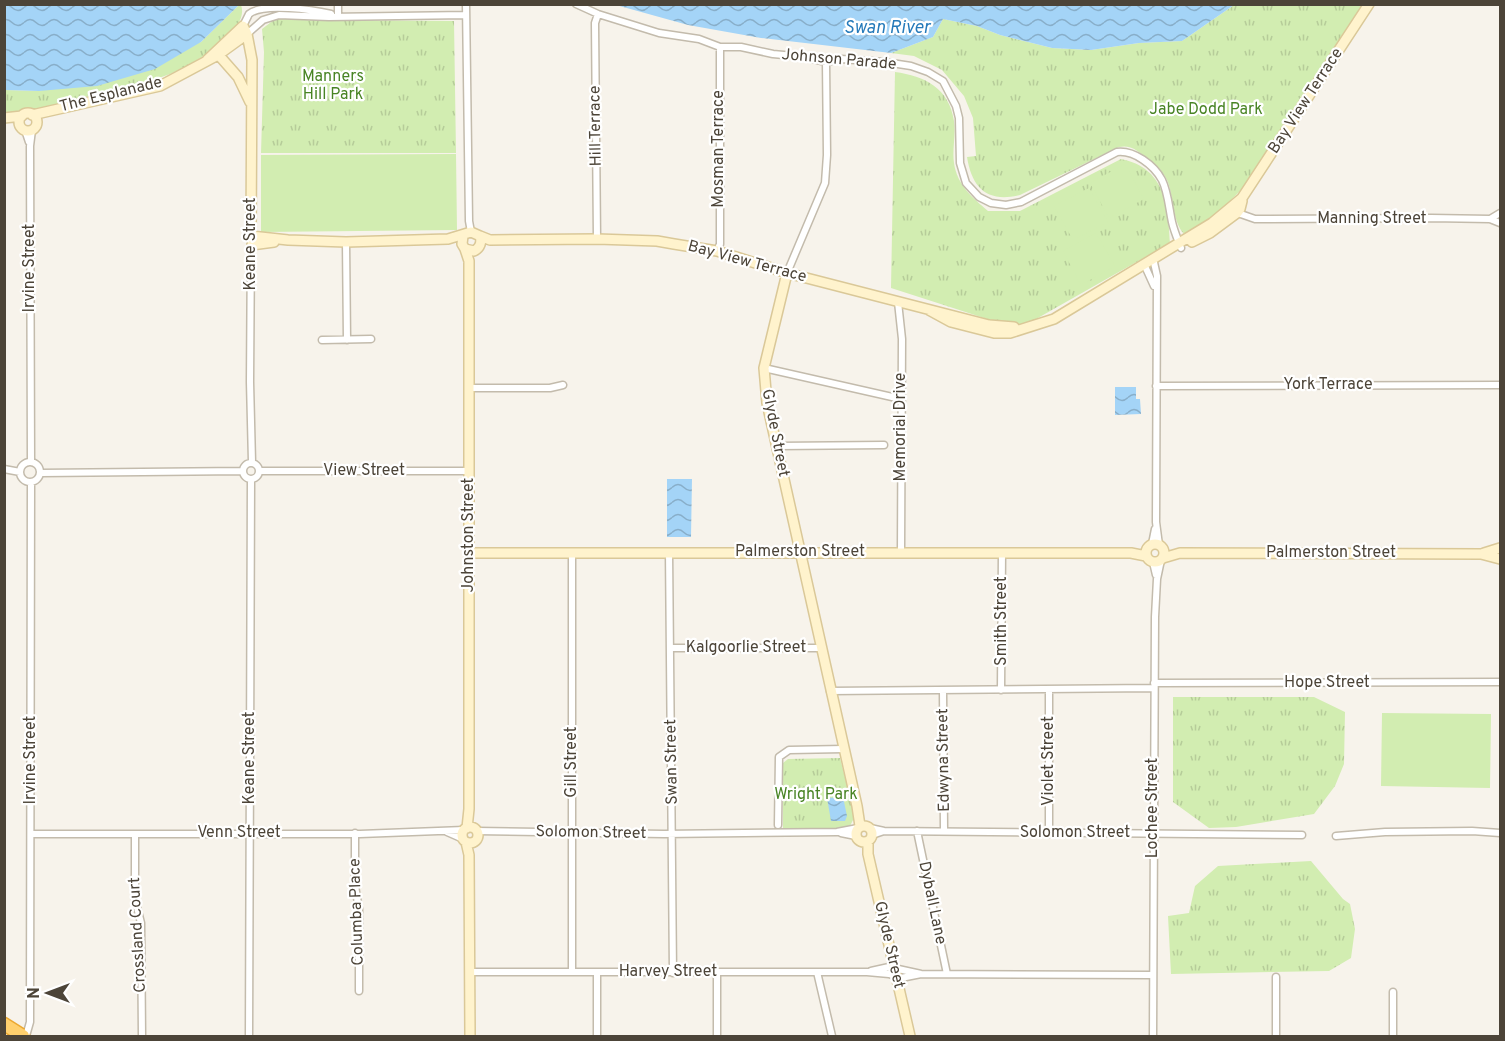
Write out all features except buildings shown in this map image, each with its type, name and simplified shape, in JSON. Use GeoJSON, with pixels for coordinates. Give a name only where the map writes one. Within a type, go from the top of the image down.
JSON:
{"type":"FeatureCollection","features":[{"type":"Feature","properties":{"kind":"highway"},"geometry":{"type":"LineString","coordinates":[[4,1024],[24,1036]]}},
{"type":"Feature","properties":{"kind":"highway"},"geometry":{"type":"LineString","coordinates":[[4,1034],[9,1036]]}},
{"type":"Feature","properties":{"kind":"street"},"geometry":{"type":"LineString","coordinates":[[338,4],[338,16]]}},
{"type":"Feature","properties":{"kind":"street"},"geometry":{"type":"LineString","coordinates":[[245,30],[263,20],[279,15],[466,15],[466,4]]}},
{"type":"Feature","properties":{"kind":"street","name":"Johnson Parade"},"geometry":{"type":"LineString","coordinates":[[576,4],[598,14],[658,33],[709,42],[720,47],[741,46],[773,54],[805,57],[826,62],[841,59],[911,66],[943,81],[956,106],[963,176],[979,197],[991,203],[1006,205],[1021,202],[1116,152],[1125,151],[1141,159],[1163,182],[1172,224],[1184,244]]}},
{"type":"Feature","properties":{"kind":"street","name":"Bay View Terrace"},"geometry":{"type":"LineString","coordinates":[[470,241],[597,239],[657,241],[717,251],[788,273],[989,325],[1016,327],[1036,324],[1054,319],[1184,244],[1236,209],[1369,4]]}},
{"type":"Feature","properties":{"kind":"street"},"geometry":{"type":"LineString","coordinates":[[245,30],[249,14],[259,9],[278,8],[338,16]]}},
{"type":"Feature","properties":{"kind":"street","name":"Hill Terrace"},"geometry":{"type":"LineString","coordinates":[[597,239],[595,23],[598,14]]}},
{"type":"Feature","properties":{"kind":"street","name":"Johnston Street"},"geometry":{"type":"LineString","coordinates":[[466,15],[470,241],[470,1036]]}},
{"type":"Feature","properties":{"kind":"street","name":"The Esplanade"},"geometry":{"type":"LineString","coordinates":[[4,118],[28,122],[46,111],[160,86],[207,60],[245,30]]}},
{"type":"Feature","properties":{"kind":"street","name":"Keane Street"},"geometry":{"type":"LineString","coordinates":[[245,30],[252,60],[250,382],[252,462]]}},
{"type":"Feature","properties":{"kind":"street","name":"Mosman Terrace"},"geometry":{"type":"LineString","coordinates":[[717,251],[720,244],[720,47]]}},
{"type":"Feature","properties":{"kind":"street"},"geometry":{"type":"LineString","coordinates":[[216,53],[245,87],[252,107]]}},
{"type":"Feature","properties":{"kind":"street","name":"Glyde Street"},"geometry":{"type":"LineString","coordinates":[[826,62],[825,183],[788,273],[764,368],[767,403],[830,691],[910,1036]]}},
{"type":"Feature","properties":{"kind":"street","name":"Irvine Street"},"geometry":{"type":"LineString","coordinates":[[28,122],[31,462]]}},
{"type":"Feature","properties":{"kind":"street","name":"Manning Street"},"geometry":{"type":"LineString","coordinates":[[1236,209],[1255,219],[1490,219],[1500,224]]}},
{"type":"Feature","properties":{"kind":"street"},"geometry":{"type":"LineString","coordinates":[[1490,219],[1500,214],[1500,224]]}},
{"type":"Feature","properties":{"kind":"street"},"geometry":{"type":"LineString","coordinates":[[251,240],[346,242],[448,239],[470,241]]}},
{"type":"Feature","properties":{"kind":"street"},"geometry":{"type":"LineString","coordinates":[[346,242],[346,340]]}},
{"type":"Feature","properties":{"kind":"street","name":"Lochee Street"},"geometry":{"type":"LineString","coordinates":[[1149,263],[1157,276],[1153,1036]]}},
{"type":"Feature","properties":{"kind":"street","name":"Memorial Drive"},"geometry":{"type":"LineString","coordinates":[[898,302],[902,339],[901,552]]}},
{"type":"Feature","properties":{"kind":"street"},"geometry":{"type":"LineString","coordinates":[[322,340],[371,339]]}},
{"type":"Feature","properties":{"kind":"street"},"geometry":{"type":"LineString","coordinates":[[764,368],[901,399]]}},
{"type":"Feature","properties":{"kind":"street"},"geometry":{"type":"LineString","coordinates":[[470,388],[550,388],[563,385]]}},
{"type":"Feature","properties":{"kind":"street","name":"York Terrace"},"geometry":{"type":"LineString","coordinates":[[1156,386],[1500,385]]}},
{"type":"Feature","properties":{"kind":"street"},"geometry":{"type":"LineString","coordinates":[[777,447],[884,445]]}},
{"type":"Feature","properties":{"kind":"street"},"geometry":{"type":"LineString","coordinates":[[31,462],[39,467],[41,474],[36,481],[31,483],[24,481],[20,472],[22,466],[31,462]]}},
{"type":"Feature","properties":{"kind":"street"},"geometry":{"type":"LineString","coordinates":[[252,462],[260,471],[258,476],[251,479],[244,476],[243,471],[244,466],[252,462]]}},
{"type":"Feature","properties":{"kind":"street"},"geometry":{"type":"LineString","coordinates":[[4,469],[20,472]]}},
{"type":"Feature","properties":{"kind":"street"},"geometry":{"type":"LineString","coordinates":[[41,474],[243,471]]}},
{"type":"Feature","properties":{"kind":"street","name":"View Street"},"geometry":{"type":"LineString","coordinates":[[260,471],[469,471]]}},
{"type":"Feature","properties":{"kind":"street","name":"Keane Street"},"geometry":{"type":"LineString","coordinates":[[249,1036],[251,479]]}},
{"type":"Feature","properties":{"kind":"street","name":"Irvine Street"},"geometry":{"type":"LineString","coordinates":[[24,1036],[30,1022],[31,483]]}},
{"type":"Feature","properties":{"kind":"street"},"geometry":{"type":"LineString","coordinates":[[1500,550],[1500,559]]}},
{"type":"Feature","properties":{"kind":"street","name":"Palmerston Street"},"geometry":{"type":"LineString","coordinates":[[469,553],[1481,554],[1500,550]]}},
{"type":"Feature","properties":{"kind":"street","name":"Gill Street"},"geometry":{"type":"LineString","coordinates":[[572,552],[572,972]]}},
{"type":"Feature","properties":{"kind":"street","name":"Swan Street"},"geometry":{"type":"LineString","coordinates":[[669,552],[673,973]]}},
{"type":"Feature","properties":{"kind":"street","name":"Smith Street"},"geometry":{"type":"LineString","coordinates":[[1001,690],[1002,552]]}},
{"type":"Feature","properties":{"kind":"street","name":"Palmerston Street"},"geometry":{"type":"LineString","coordinates":[[1481,554],[1500,559]]}},
{"type":"Feature","properties":{"kind":"street","name":"Kalgoorlie Street"},"geometry":{"type":"LineString","coordinates":[[671,648],[821,648]]}},
{"type":"Feature","properties":{"kind":"street","name":"Hope Street"},"geometry":{"type":"LineString","coordinates":[[830,691],[1500,682]]}},
{"type":"Feature","properties":{"kind":"street","name":"Violet Street"},"geometry":{"type":"LineString","coordinates":[[1049,689],[1049,834]]}},
{"type":"Feature","properties":{"kind":"street","name":"Edwyna Street"},"geometry":{"type":"LineString","coordinates":[[943,690],[944,830]]}},
{"type":"Feature","properties":{"kind":"street"},"geometry":{"type":"LineString","coordinates":[[778,825],[779,757],[789,750],[844,749]]}},
{"type":"Feature","properties":{"kind":"street","name":"Solomon Street"},"geometry":{"type":"LineString","coordinates":[[470,835],[489,832],[673,834],[864,833],[944,830],[1049,834],[1302,835]]}},
{"type":"Feature","properties":{"kind":"street","name":"Dyball Lane"},"geometry":{"type":"LineString","coordinates":[[917,831],[947,974]]}},
{"type":"Feature","properties":{"kind":"street","name":"Venn Street"},"geometry":{"type":"LineString","coordinates":[[31,834],[447,832],[470,835]]}},
{"type":"Feature","properties":{"kind":"street"},"geometry":{"type":"LineString","coordinates":[[1336,836],[1385,832],[1500,833]]}},
{"type":"Feature","properties":{"kind":"street","name":"Crossland Court"},"geometry":{"type":"LineString","coordinates":[[135,834],[135,899],[141,923],[142,1036]]}},
{"type":"Feature","properties":{"kind":"street","name":"Columba Place"},"geometry":{"type":"LineString","coordinates":[[355,834],[355,886],[359,909],[359,991]]}},
{"type":"Feature","properties":{"kind":"street","name":"Harvey Street"},"geometry":{"type":"LineString","coordinates":[[470,972],[867,972],[889,974],[895,972],[909,977],[921,974],[1153,975]]}},
{"type":"Feature","properties":{"kind":"street"},"geometry":{"type":"LineString","coordinates":[[597,972],[597,1036]]}},
{"type":"Feature","properties":{"kind":"street"},"geometry":{"type":"LineString","coordinates":[[817,972],[832,1036]]}},
{"type":"Feature","properties":{"kind":"street"},"geometry":{"type":"LineString","coordinates":[[717,973],[717,1036]]}},
{"type":"Feature","properties":{"kind":"street"},"geometry":{"type":"LineString","coordinates":[[1276,977],[1276,1036]]}},
{"type":"Feature","properties":{"kind":"street"},"geometry":{"type":"LineString","coordinates":[[1393,992],[1393,1036]]}},
{"type":"Feature","properties":{"kind":"green space"},"geometry":{"type":"Polygon","coordinates":[[[241,5],[242,15],[237,26],[228,36],[204,56],[179,70],[132,86],[29,112],[5,114],[5,90],[39,91],[201,42],[241,5]]]}},
{"type":"Feature","properties":{"kind":"green space","name":"Jabe Dodd Park"},"geometry":{"type":"Polygon","coordinates":[[[1234,5],[1363,5],[1246,185],[1213,218],[1187,236],[1179,226],[1165,176],[1151,160],[1129,147],[1119,147],[1020,195],[998,197],[983,191],[977,185],[969,168],[967,157],[976,156],[973,118],[964,96],[942,70],[914,56],[891,53],[933,37],[943,19],[977,26],[1000,35],[1052,48],[1091,50],[1139,43],[1182,41],[1234,5]]]}},
{"type":"Feature","properties":{"kind":"green space","name":"Manners Hill Park"},"geometry":{"type":"Polygon","coordinates":[[[279,16],[335,20],[454,21],[456,153],[261,153],[264,52],[262,29],[279,16]]]}},
{"type":"Feature","properties":{"kind":"green space","name":"Jabe Dodd Park"},"geometry":{"type":"Polygon","coordinates":[[[895,72],[926,81],[941,92],[947,100],[954,121],[954,158],[958,178],[966,190],[988,211],[1020,211],[1121,159],[1147,170],[1155,179],[1165,202],[1170,243],[1029,323],[1009,326],[891,288],[895,72]]]}},
{"type":"Feature","properties":{"kind":"green space"},"geometry":{"type":"Polygon","coordinates":[[[456,154],[457,230],[261,232],[261,155],[456,154]]]}},
{"type":"Feature","properties":{"kind":"green space"},"geometry":{"type":"Polygon","coordinates":[[[1125,164],[1144,199],[1109,218],[1090,183],[1125,164]]]}},
{"type":"Feature","properties":{"kind":"green space"},"geometry":{"type":"Polygon","coordinates":[[[1089,188],[1108,222],[1073,240],[1054,206],[1089,188]]]}},
{"type":"Feature","properties":{"kind":"green space"},"geometry":{"type":"Polygon","coordinates":[[[1096,233],[1115,266],[1081,285],[1063,251],[1096,233]]]}},
{"type":"Feature","properties":{"kind":"green space"},"geometry":{"type":"Polygon","coordinates":[[[1173,697],[1314,697],[1345,712],[1344,764],[1335,786],[1314,814],[1236,827],[1209,828],[1173,802],[1173,697]]]}},
{"type":"Feature","properties":{"kind":"green space"},"geometry":{"type":"Polygon","coordinates":[[[1382,713],[1491,714],[1490,788],[1381,786],[1382,713]]]}},
{"type":"Feature","properties":{"kind":"green space","name":"Wright Park"},"geometry":{"type":"Polygon","coordinates":[[[840,758],[855,816],[850,826],[783,829],[783,763],[788,759],[840,758]]]}},
{"type":"Feature","properties":{"kind":"green space"},"geometry":{"type":"Polygon","coordinates":[[[1311,861],[1343,899],[1350,904],[1355,929],[1351,958],[1329,971],[1171,974],[1168,916],[1189,913],[1195,886],[1218,866],[1311,861]]]}},
{"type":"Feature","properties":{"kind":"water"},"geometry":{"type":"Polygon","coordinates":[[[5,4],[239,5],[201,42],[155,69],[97,86],[39,91],[5,90],[5,4]]]}},
{"type":"Feature","properties":{"kind":"water","name":"Swan River"},"geometry":{"type":"Polygon","coordinates":[[[616,5],[1234,5],[1182,41],[1139,43],[1091,50],[1052,48],[1000,35],[977,26],[943,19],[933,37],[891,53],[761,38],[688,25],[616,5]]]}},
{"type":"Feature","properties":{"kind":"water"},"geometry":{"type":"Polygon","coordinates":[[[1115,387],[1136,387],[1136,399],[1140,399],[1141,414],[1115,415],[1115,387]]]}},
{"type":"Feature","properties":{"kind":"water"},"geometry":{"type":"Polygon","coordinates":[[[667,479],[692,479],[691,537],[667,537],[667,479]]]}},
{"type":"Feature","properties":{"kind":"water"},"geometry":{"type":"Polygon","coordinates":[[[843,797],[847,816],[845,821],[831,821],[827,798],[843,797]]]}}]}
